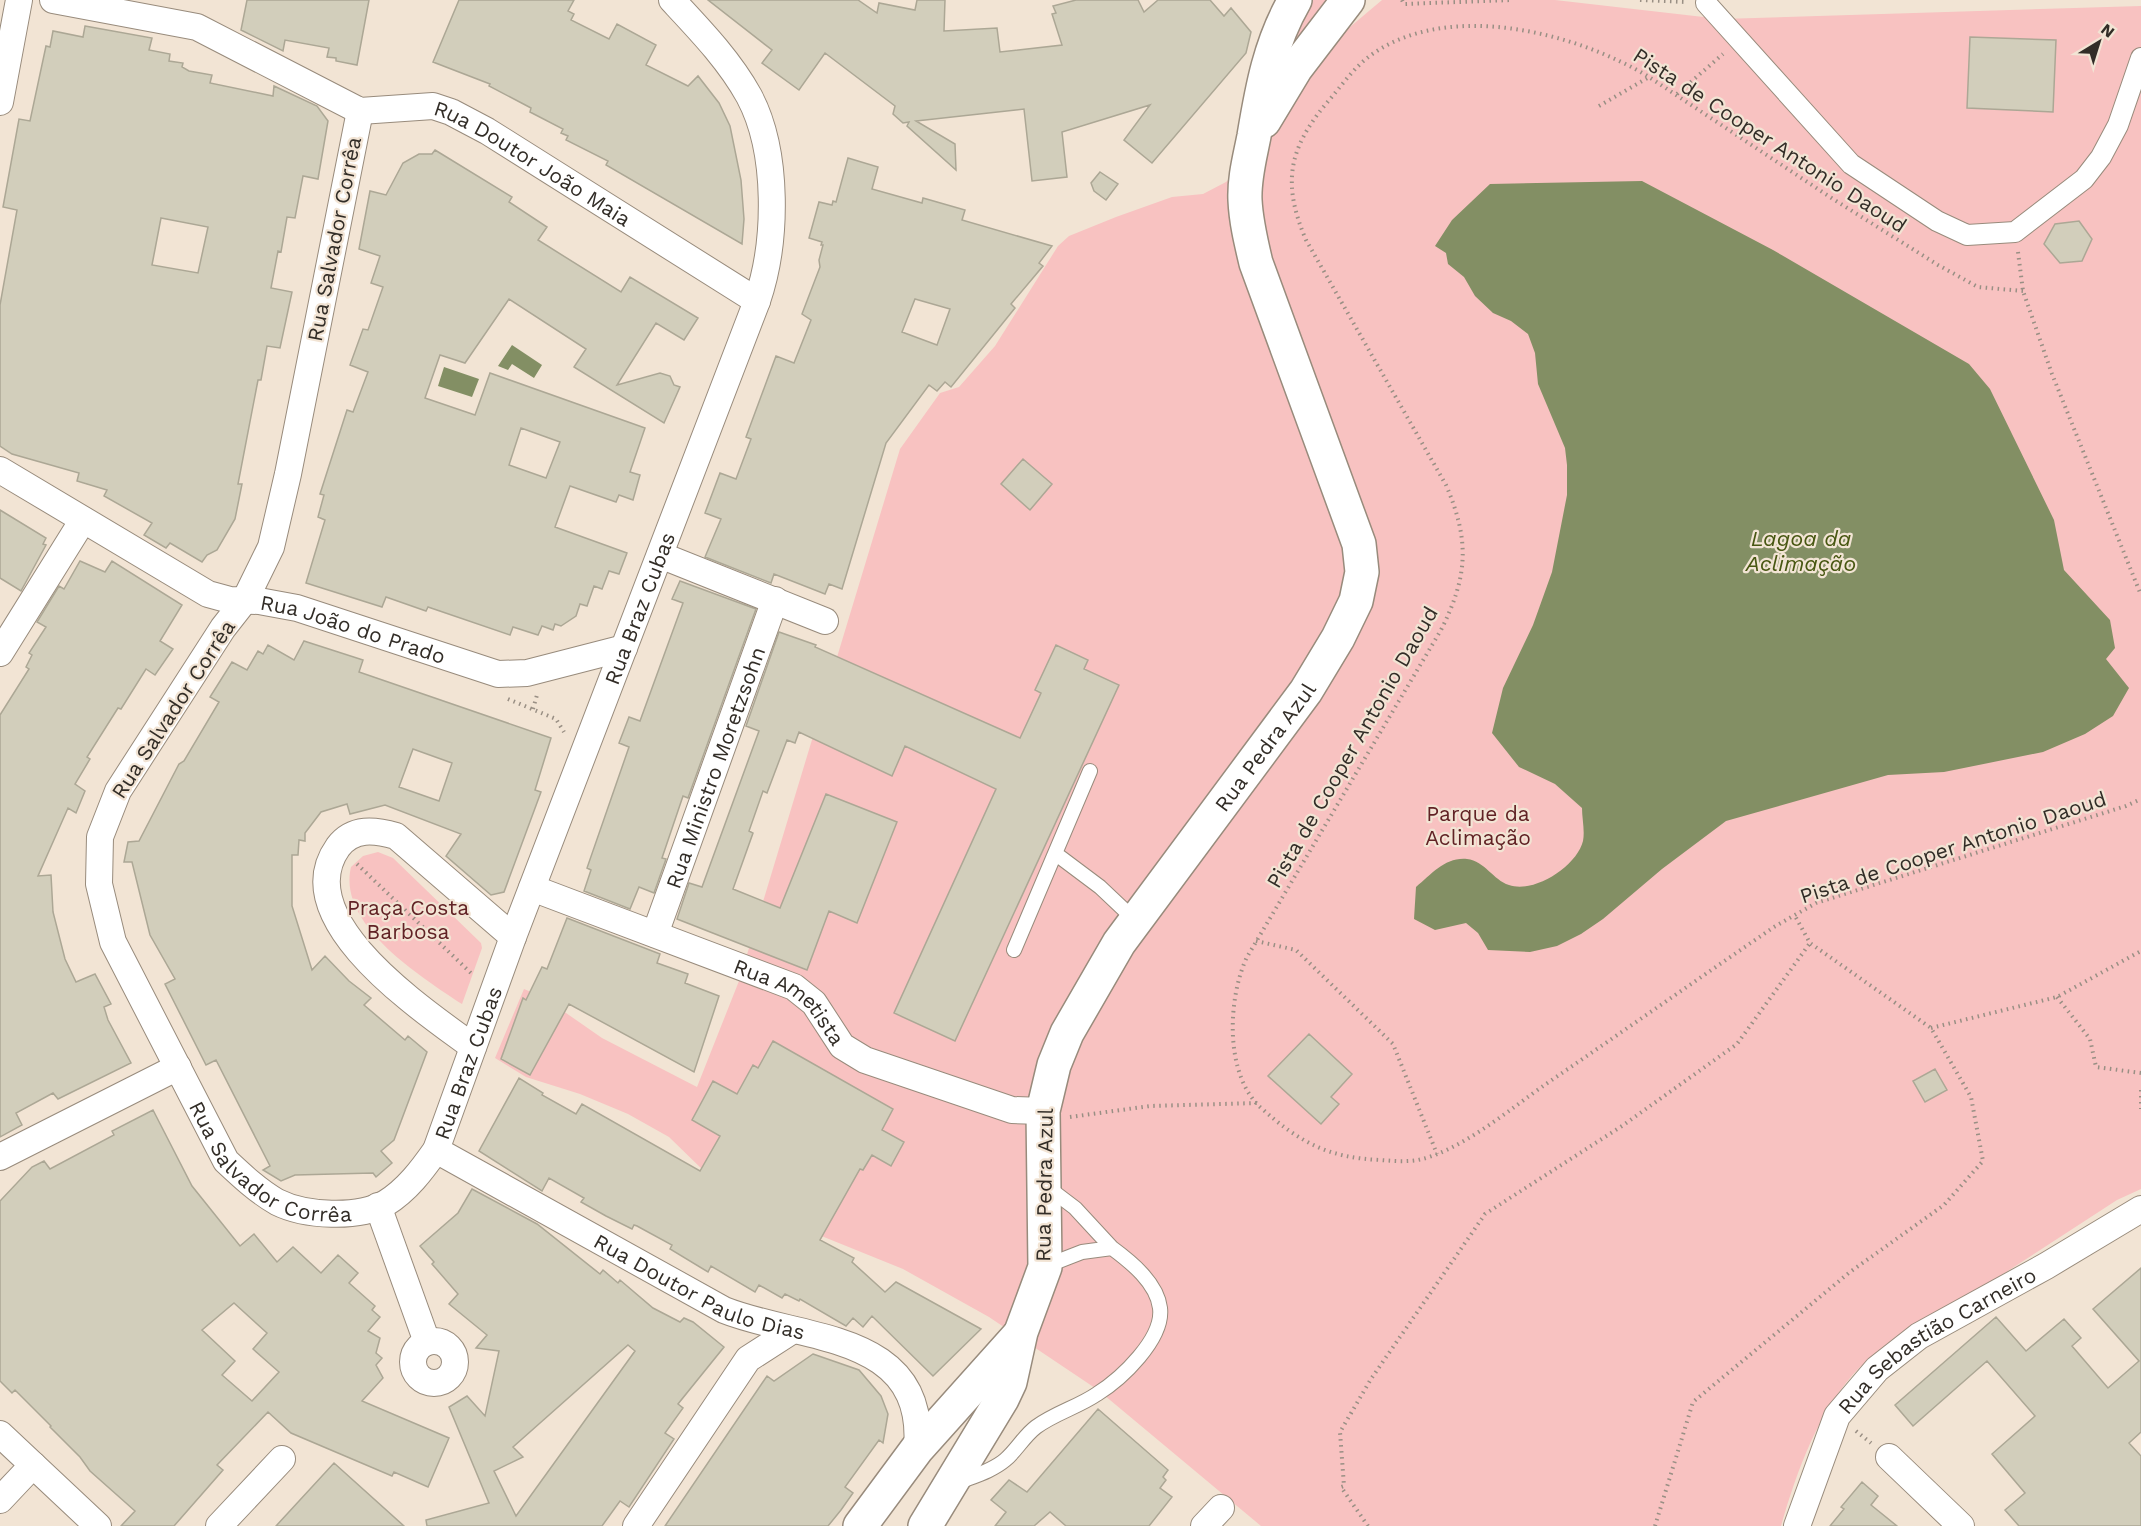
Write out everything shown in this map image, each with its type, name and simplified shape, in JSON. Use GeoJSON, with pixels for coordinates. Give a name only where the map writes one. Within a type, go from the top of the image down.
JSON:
{"type":"FeatureCollection","features":[{"type":"Feature","properties":{"kind":"street"},"geometry":{"type":"LineString","coordinates":[[0,102],[19,0]]}},
{"type":"Feature","properties":{"kind":"street"},"geometry":{"type":"LineString","coordinates":[[53,0],[197,27],[360,111]]}},
{"type":"Feature","properties":{"kind":"street","name":"Rua Braz Cubas"},"geometry":{"type":"LineString","coordinates":[[378,1206],[403,1190],[418,1175],[436,1150],[513,937],[757,301],[768,254],[771,211],[769,170],[761,130],[750,98],[733,71],[672,0]]}},
{"type":"Feature","properties":{"kind":"street","name":"Rua Pedra Azul"},"geometry":{"type":"LineString","coordinates":[[1021,1332],[1045,1266],[1043,1111],[1054,1065],[1066,1033],[1107,962],[1306,691],[1338,638],[1356,601],[1362,572],[1359,544],[1256,263],[1248,230],[1245,198],[1248,156],[1266,68],[1295,0]]}},
{"type":"Feature","properties":{"kind":"street"},"geometry":{"type":"LineString","coordinates":[[1706,3],[1851,164],[1928,215],[1967,235],[2015,232],[2084,179],[2101,157],[2118,125],[2141,58]]}},
{"type":"Feature","properties":{"kind":"street","name":"Rua Pedra Azul"},"geometry":{"type":"LineString","coordinates":[[1253,139],[1296,68],[1350,4]]}},
{"type":"Feature","properties":{"kind":"street","name":"Rua Doutor João Maia"},"geometry":{"type":"LineString","coordinates":[[360,111],[433,106],[459,116],[757,301]]}},
{"type":"Feature","properties":{"kind":"street","name":"Rua Salvador Corrêa"},"geometry":{"type":"LineString","coordinates":[[360,111],[277,528],[262,567],[245,600],[223,628],[118,791],[100,837],[99,884],[108,927],[226,1161],[249,1183],[279,1203],[314,1212],[353,1214],[378,1206]]}},
{"type":"Feature","properties":{"kind":"street","name":"Rua João do Prado"},"geometry":{"type":"LineString","coordinates":[[0,470],[208,594],[219,598],[297,608],[498,674],[527,674],[624,648]]}},
{"type":"Feature","properties":{"kind":"street"},"geometry":{"type":"LineString","coordinates":[[0,653],[83,520]]}},
{"type":"Feature","properties":{"kind":"street"},"geometry":{"type":"LineString","coordinates":[[660,555],[825,621]]}},
{"type":"Feature","properties":{"kind":"street","name":"Rua Ministro Moretzsohn"},"geometry":{"type":"LineString","coordinates":[[655,934],[775,600]]}},
{"type":"Feature","properties":{"kind":"street"},"geometry":{"type":"LineString","coordinates":[[473,1047],[379,971],[345,934],[334,915],[327,894],[332,856],[342,842],[359,832],[377,831],[396,836],[513,937]]}},
{"type":"Feature","properties":{"kind":"street","name":"Rua Ametista"},"geometry":{"type":"LineString","coordinates":[[532,888],[799,990],[814,1003],[842,1046],[865,1060],[1012,1110],[1043,1111]]}},
{"type":"Feature","properties":{"kind":"street"},"geometry":{"type":"LineString","coordinates":[[0,1157],[178,1067]]}},
{"type":"Feature","properties":{"kind":"street","name":"Rua Doutor Paulo Dias"},"geometry":{"type":"LineString","coordinates":[[436,1150],[724,1310],[758,1322],[852,1345],[874,1355],[892,1370],[911,1400],[919,1428],[917,1449]]}},
{"type":"Feature","properties":{"kind":"street"},"geometry":{"type":"LineString","coordinates":[[378,1206],[427,1342]]}},
{"type":"Feature","properties":{"kind":"street","name":"Rua Sebastião Carneiro"},"geometry":{"type":"LineString","coordinates":[[1797,1526],[1837,1416],[1877,1368],[1919,1336],[2046,1266],[2141,1209]]}},
{"type":"Feature","properties":{"kind":"street"},"geometry":{"type":"LineString","coordinates":[[636,1526],[748,1359],[793,1330]]}},
{"type":"Feature","properties":{"kind":"street"},"geometry":{"type":"LineString","coordinates":[[925,1526],[1002,1399],[1016,1362],[1021,1332]]}},
{"type":"Feature","properties":{"kind":"street"},"geometry":{"type":"LineString","coordinates":[[860,1526],[917,1449],[1021,1332]]}},
{"type":"Feature","properties":{"kind":"street"},"geometry":{"type":"LineString","coordinates":[[0,1434],[98,1526]]}},
{"type":"Feature","properties":{"kind":"street"},"geometry":{"type":"LineString","coordinates":[[1888,1457],[1961,1526]]}},
{"type":"Feature","properties":{"kind":"street"},"geometry":{"type":"LineString","coordinates":[[219,1526],[282,1459]]}},
{"type":"Feature","properties":{"kind":"street"},"geometry":{"type":"LineString","coordinates":[[0,1500],[33,1465]]}},
{"type":"Feature","properties":{"kind":"lane"},"geometry":{"type":"LineString","coordinates":[[1014,950],[1090,771]]}},
{"type":"Feature","properties":{"kind":"lane"},"geometry":{"type":"LineString","coordinates":[[1056,854],[1100,887],[1136,921]]}},
{"type":"Feature","properties":{"kind":"lane"},"geometry":{"type":"LineString","coordinates":[[948,1486],[1005,1460],[1035,1427],[1097,1395],[1119,1378],[1149,1343],[1159,1323],[1160,1308],[1153,1289],[1129,1261],[1112,1248],[1075,1208],[1043,1184]]}},
{"type":"Feature","properties":{"kind":"lane"},"geometry":{"type":"LineString","coordinates":[[1045,1266],[1082,1252],[1112,1248]]}},
{"type":"Feature","properties":{"kind":"path"},"geometry":{"type":"LineString","coordinates":[[1402,0],[1404,4],[1512,0]]}},
{"type":"Feature","properties":{"kind":"path"},"geometry":{"type":"LineString","coordinates":[[1640,0],[1706,3]]}},
{"type":"Feature","properties":{"kind":"path","name":"Pista de Cooper Antonio Daoud"},"geometry":{"type":"LineString","coordinates":[[2023,291],[1978,287],[1938,265],[1841,205],[1677,94],[1627,63],[1570,41],[1525,30],[1475,26],[1441,28],[1405,37],[1372,54],[1347,78],[1302,138],[1292,173],[1292,195],[1296,215],[1306,240],[1446,485],[1461,524],[1465,558],[1457,593],[1441,630],[1256,941],[1237,978],[1232,1031],[1236,1056],[1245,1082],[1257,1103],[1294,1136],[1331,1154],[1394,1161],[1416,1160],[1437,1154],[1494,1119],[1794,914],[1816,903],[2126,806],[2141,799]]}},
{"type":"Feature","properties":{"kind":"path"},"geometry":{"type":"LineString","coordinates":[[1677,94],[1740,40]]}},
{"type":"Feature","properties":{"kind":"path"},"geometry":{"type":"LineString","coordinates":[[1599,106],[1649,77]]}},
{"type":"Feature","properties":{"kind":"path"},"geometry":{"type":"LineString","coordinates":[[2015,232],[2023,291],[2052,374],[2141,595]]}},
{"type":"Feature","properties":{"kind":"path"},"geometry":{"type":"LineString","coordinates":[[533,709],[539,690]]}},
{"type":"Feature","properties":{"kind":"path"},"geometry":{"type":"LineString","coordinates":[[502,697],[556,719],[561,724],[565,736]]}},
{"type":"Feature","properties":{"kind":"path"},"geometry":{"type":"LineString","coordinates":[[350,858],[476,977]]}},
{"type":"Feature","properties":{"kind":"path"},"geometry":{"type":"LineString","coordinates":[[1655,1526],[1693,1402],[1850,1272],[1944,1205],[1983,1161],[1971,1097],[1931,1028],[1810,943],[1794,914]]}},
{"type":"Feature","properties":{"kind":"path"},"geometry":{"type":"LineString","coordinates":[[1256,941],[1296,950],[1393,1044],[1437,1154]]}},
{"type":"Feature","properties":{"kind":"path"},"geometry":{"type":"LineString","coordinates":[[1368,1526],[1341,1487],[1344,1486],[1340,1432],[1371,1378],[1485,1214],[1622,1126],[1737,1044],[1810,943]]}},
{"type":"Feature","properties":{"kind":"path"},"geometry":{"type":"LineString","coordinates":[[1931,1028],[2057,997],[2141,951]]}},
{"type":"Feature","properties":{"kind":"path"},"geometry":{"type":"LineString","coordinates":[[2057,997],[2090,1039],[2096,1067],[2141,1073]]}},
{"type":"Feature","properties":{"kind":"path"},"geometry":{"type":"LineString","coordinates":[[2141,1090],[2141,1109]]}},
{"type":"Feature","properties":{"kind":"path"},"geometry":{"type":"LineString","coordinates":[[1043,1111],[1066,1117],[1150,1106],[1257,1103]]}},
{"type":"Feature","properties":{"kind":"path"},"geometry":{"type":"LineString","coordinates":[[1837,1416],[1888,1457]]}},
{"type":"Feature","properties":{"kind":"green space"},"geometry":{"type":"Polygon","coordinates":[[[1308,0],[1334,0],[1297,48],[1283,52],[1308,0]]]}},
{"type":"Feature","properties":{"kind":"green space","name":"Parque da Aclimação"},"geometry":{"type":"Polygon","coordinates":[[[1382,0],[1555,0],[1721,19],[2141,6],[2141,1189],[2117,1200],[1860,1367],[1833,1402],[1811,1441],[1794,1483],[1781,1526],[1261,1526],[1098,1390],[989,1317],[903,1269],[819,1235],[706,1173],[669,1137],[628,1114],[580,1094],[526,1077],[495,1058],[524,989],[543,997],[602,1038],[697,1087],[739,981],[900,449],[940,393],[959,387],[995,346],[1058,246],[1069,236],[1116,217],[1172,197],[1203,194],[1226,182],[1260,150],[1286,81],[1382,0]]]}},
{"type":"Feature","properties":{"kind":"green space","name":"Praça Costa Barbosa"},"geometry":{"type":"Polygon","coordinates":[[[378,852],[393,858],[481,943],[482,948],[462,1004],[386,947],[369,929],[357,909],[350,888],[351,867],[363,856],[378,852]]]}},
{"type":"Feature","properties":{"kind":"water","name":"Lagoa da Aclimação"},"geometry":{"type":"Polygon","coordinates":[[[1642,181],[1773,250],[1969,364],[1990,389],[2054,520],[2064,570],[2110,620],[2115,648],[2106,659],[2129,688],[2113,716],[2085,734],[2043,752],[1944,772],[1888,775],[1726,821],[1581,934],[1557,946],[1530,952],[1488,950],[1478,933],[1466,923],[1435,930],[1414,919],[1416,887],[1439,867],[1459,859],[1479,863],[1503,883],[1509,885],[1519,887],[1542,882],[1572,860],[1583,841],[1582,808],[1555,784],[1519,767],[1492,733],[1503,688],[1533,625],[1552,572],[1567,495],[1567,465],[1565,448],[1538,384],[1535,353],[1528,334],[1511,321],[1493,313],[1475,296],[1464,277],[1448,264],[1446,253],[1435,246],[1452,220],[1490,184],[1642,181]]]}},
{"type":"Feature","properties":{"kind":"water"},"geometry":{"type":"Polygon","coordinates":[[[512,345],[542,365],[534,378],[512,364],[508,370],[498,366],[512,345]]]}},
{"type":"Feature","properties":{"kind":"water"},"geometry":{"type":"Polygon","coordinates":[[[444,367],[479,379],[472,397],[438,386],[444,367]]]}},
{"type":"Feature","properties":{"kind":"building"},"geometry":{"type":"Polygon","coordinates":[[[247,0],[369,0],[357,65],[327,57],[329,48],[285,40],[283,51],[241,30],[247,0]]]}},
{"type":"Feature","properties":{"kind":"building"},"geometry":{"type":"Polygon","coordinates":[[[459,0],[574,0],[568,11],[574,14],[571,20],[609,39],[617,24],[656,45],[646,65],[688,86],[698,76],[719,103],[730,126],[741,180],[744,219],[742,244],[606,165],[608,161],[566,140],[568,136],[561,133],[563,129],[530,112],[531,108],[489,86],[490,84],[433,62],[459,0]]]}},
{"type":"Feature","properties":{"kind":"building"},"geometry":{"type":"Polygon","coordinates":[[[708,0],[858,0],[877,13],[879,3],[915,10],[917,0],[945,0],[944,31],[997,28],[1000,52],[1062,45],[1052,14],[1056,13],[1053,6],[1076,0],[1138,0],[1144,12],[1158,0],[1210,0],[1224,16],[1231,8],[1251,32],[1246,53],[1152,163],[1124,140],[1150,105],[1062,132],[1067,177],[1032,181],[1024,109],[916,121],[955,144],[956,170],[907,126],[909,122],[903,123],[893,114],[895,106],[825,53],[799,90],[762,63],[772,50],[708,0]]]}},
{"type":"Feature","properties":{"kind":"building"},"geometry":{"type":"Polygon","coordinates":[[[85,26],[152,38],[149,50],[170,54],[169,61],[183,63],[182,67],[189,71],[212,75],[210,83],[273,96],[274,86],[317,106],[328,121],[318,179],[303,176],[295,218],[287,217],[281,252],[278,251],[271,288],[292,292],[280,348],[267,346],[261,380],[258,380],[238,484],[242,484],[235,519],[217,550],[207,555],[202,562],[170,543],[166,548],[144,535],[152,523],[104,496],[107,490],[77,481],[79,473],[12,454],[0,446],[0,305],[17,210],[3,207],[19,119],[30,121],[46,46],[50,47],[53,31],[83,37],[85,26]],[[161,218],[152,265],[198,273],[208,227],[161,218]]]}},
{"type":"Feature","properties":{"kind":"building"},"geometry":{"type":"Polygon","coordinates":[[[1970,37],[2056,40],[2053,112],[1967,108],[1970,37]]]}},
{"type":"Feature","properties":{"kind":"building"},"geometry":{"type":"Polygon","coordinates":[[[435,150],[512,197],[509,202],[547,227],[538,240],[621,292],[630,277],[698,318],[684,340],[656,323],[617,385],[660,373],[670,376],[674,385],[680,387],[664,423],[574,367],[586,349],[509,299],[465,363],[440,355],[425,398],[475,415],[490,373],[645,428],[630,472],[640,475],[633,500],[619,495],[616,502],[570,486],[555,527],[627,553],[619,574],[609,571],[602,589],[594,586],[587,606],[580,604],[576,616],[561,626],[555,624],[553,630],[542,626],[538,635],[513,627],[510,635],[428,607],[426,611],[386,597],[382,607],[306,583],[325,520],[318,517],[324,495],[320,494],[347,410],[353,412],[368,372],[350,365],[363,329],[368,330],[383,287],[371,283],[380,256],[359,249],[370,191],[386,195],[403,163],[419,154],[432,154],[435,150]],[[521,428],[509,465],[546,478],[560,442],[521,428]]]}},
{"type":"Feature","properties":{"kind":"building"},"geometry":{"type":"Polygon","coordinates":[[[848,158],[878,167],[872,189],[922,203],[923,198],[965,210],[962,220],[1052,246],[1039,263],[1043,266],[1011,304],[1015,308],[951,387],[945,382],[937,391],[929,385],[886,443],[842,589],[829,584],[825,594],[774,574],[771,583],[705,557],[721,519],[705,513],[720,473],[736,479],[751,439],[746,437],[776,356],[794,363],[811,320],[802,314],[820,267],[819,260],[823,245],[821,245],[822,242],[809,238],[819,202],[832,205],[833,201],[836,202],[848,158]],[[915,299],[902,332],[937,345],[950,309],[915,299]]]}},
{"type":"Feature","properties":{"kind":"building"},"geometry":{"type":"Polygon","coordinates":[[[1100,172],[1118,184],[1106,200],[1094,191],[1091,183],[1100,172]]]}},
{"type":"Feature","properties":{"kind":"building"},"geometry":{"type":"Polygon","coordinates":[[[2079,221],[2092,239],[2082,261],[2060,263],[2044,244],[2055,224],[2079,221]]]}},
{"type":"Feature","properties":{"kind":"building"},"geometry":{"type":"Polygon","coordinates":[[[1023,459],[1052,484],[1030,510],[1001,484],[1023,459]]]}},
{"type":"Feature","properties":{"kind":"building"},"geometry":{"type":"Polygon","coordinates":[[[0,510],[46,538],[43,544],[46,545],[21,591],[0,578],[0,510]]]}},
{"type":"Feature","properties":{"kind":"building"},"geometry":{"type":"Polygon","coordinates":[[[80,561],[105,572],[112,561],[182,605],[160,641],[173,649],[155,675],[146,669],[87,757],[90,759],[75,784],[85,791],[76,813],[68,808],[38,876],[51,875],[53,912],[65,959],[76,982],[95,974],[111,1004],[104,1007],[108,1020],[131,1063],[58,1099],[53,1093],[16,1113],[22,1125],[0,1137],[0,715],[29,669],[26,667],[32,655],[29,653],[46,627],[37,622],[59,586],[64,589],[80,561]]]}},
{"type":"Feature","properties":{"kind":"building"},"geometry":{"type":"Polygon","coordinates":[[[680,581],[756,609],[688,798],[683,796],[662,858],[666,859],[654,893],[639,887],[630,909],[584,891],[591,870],[587,868],[629,747],[619,743],[629,717],[640,721],[683,603],[672,599],[680,581]]]}},
{"type":"Feature","properties":{"kind":"building"},"geometry":{"type":"Polygon","coordinates":[[[779,632],[816,645],[815,647],[1020,738],[1041,693],[1035,690],[1056,645],[1088,660],[1084,669],[1119,685],[955,1041],[894,1013],[996,789],[905,746],[892,776],[799,732],[795,743],[787,740],[767,793],[763,791],[749,831],[753,833],[733,889],[780,908],[826,794],[897,822],[857,923],[829,911],[807,970],[677,919],[689,883],[702,887],[759,731],[746,726],[779,632]]]}},
{"type":"Feature","properties":{"kind":"building"},"geometry":{"type":"Polygon","coordinates":[[[304,641],[363,660],[359,672],[551,738],[535,790],[541,792],[504,892],[491,895],[446,856],[461,834],[385,805],[350,814],[347,804],[321,812],[305,833],[305,841],[299,840],[298,855],[292,855],[292,906],[312,970],[325,956],[349,981],[371,998],[364,1005],[405,1040],[408,1036],[427,1052],[394,1140],[381,1151],[392,1163],[376,1177],[373,1173],[295,1175],[281,1181],[263,1170],[270,1166],[216,1060],[206,1065],[165,984],[175,979],[150,935],[132,862],[124,862],[128,842],[139,841],[179,764],[184,761],[219,702],[210,697],[232,662],[247,670],[258,651],[263,654],[268,645],[294,660],[304,641]],[[413,749],[399,787],[439,801],[452,763],[413,749]]]}},
{"type":"Feature","properties":{"kind":"building"},"geometry":{"type":"Polygon","coordinates":[[[567,918],[660,954],[657,963],[688,974],[685,983],[719,996],[694,1072],[569,1004],[530,1075],[501,1059],[523,998],[526,1000],[542,967],[547,969],[567,918]]]}},
{"type":"Feature","properties":{"kind":"building"},"geometry":{"type":"Polygon","coordinates":[[[1309,1034],[1352,1074],[1331,1097],[1339,1104],[1321,1124],[1268,1076],[1309,1034]]]}},
{"type":"Feature","properties":{"kind":"building"},"geometry":{"type":"Polygon","coordinates":[[[773,1041],[893,1109],[882,1130],[904,1142],[891,1166],[872,1155],[863,1170],[860,1169],[820,1240],[854,1258],[852,1262],[885,1292],[896,1282],[981,1329],[933,1376],[872,1316],[863,1327],[853,1318],[846,1326],[800,1299],[799,1301],[785,1294],[782,1298],[759,1285],[755,1292],[711,1266],[708,1272],[670,1249],[672,1245],[637,1226],[634,1225],[632,1229],[606,1216],[581,1202],[584,1198],[549,1178],[542,1191],[479,1151],[519,1078],[543,1093],[542,1095],[576,1114],[582,1104],[700,1171],[720,1136],[692,1120],[713,1081],[737,1094],[753,1065],[758,1068],[773,1041]]]}},
{"type":"Feature","properties":{"kind":"building"},"geometry":{"type":"Polygon","coordinates":[[[1935,1069],[1947,1090],[1925,1102],[1913,1081],[1935,1069]]]}},
{"type":"Feature","properties":{"kind":"building"},"geometry":{"type":"Polygon","coordinates":[[[153,1110],[192,1186],[240,1246],[254,1234],[277,1262],[293,1247],[321,1273],[338,1255],[358,1273],[349,1283],[375,1306],[372,1310],[380,1317],[368,1331],[380,1338],[376,1353],[382,1358],[376,1365],[383,1378],[362,1401],[449,1438],[428,1487],[394,1472],[392,1476],[291,1433],[268,1412],[217,1465],[223,1470],[174,1526],[121,1526],[135,1511],[90,1471],[80,1457],[15,1390],[12,1393],[0,1381],[0,1201],[32,1167],[44,1161],[50,1169],[114,1135],[112,1131],[153,1110]],[[234,1303],[202,1330],[235,1361],[222,1375],[252,1401],[279,1372],[253,1349],[267,1333],[234,1303]]]}},
{"type":"Feature","properties":{"kind":"building"},"geometry":{"type":"Polygon","coordinates":[[[472,1189],[537,1224],[600,1274],[603,1270],[618,1283],[620,1280],[653,1308],[680,1322],[684,1318],[693,1322],[724,1347],[678,1404],[683,1408],[665,1433],[674,1439],[629,1507],[620,1501],[602,1526],[427,1526],[426,1520],[489,1503],[449,1407],[467,1396],[485,1416],[499,1351],[476,1348],[487,1335],[449,1304],[458,1294],[420,1246],[458,1213],[472,1189]],[[628,1345],[513,1447],[523,1457],[494,1471],[516,1516],[635,1351],[628,1345]]]}},
{"type":"Feature","properties":{"kind":"building"},"geometry":{"type":"Polygon","coordinates":[[[2141,1268],[2141,1432],[2129,1443],[2141,1456],[2141,1526],[2019,1526],[2005,1510],[2025,1493],[1992,1454],[2035,1416],[1987,1361],[1913,1426],[1895,1405],[1996,1317],[2026,1351],[2064,1319],[2081,1338],[2072,1346],[2108,1388],[2139,1361],[2093,1309],[2141,1268]]]}},
{"type":"Feature","properties":{"kind":"building"},"geometry":{"type":"Polygon","coordinates":[[[813,1354],[859,1370],[881,1396],[888,1414],[883,1443],[879,1440],[845,1487],[853,1493],[828,1526],[665,1526],[767,1376],[774,1381],[813,1354]]]}},
{"type":"Feature","properties":{"kind":"building"},"geometry":{"type":"Polygon","coordinates":[[[1098,1409],[1168,1470],[1163,1477],[1166,1480],[1160,1488],[1172,1497],[1149,1526],[1066,1526],[1050,1512],[1034,1526],[995,1526],[1006,1512],[991,1500],[1009,1480],[1027,1492],[1098,1409]]]}},
{"type":"Feature","properties":{"kind":"building"},"geometry":{"type":"Polygon","coordinates":[[[334,1463],[404,1526],[276,1526],[334,1463]]]}},
{"type":"Feature","properties":{"kind":"building"},"geometry":{"type":"Polygon","coordinates":[[[1862,1482],[1878,1496],[1871,1505],[1897,1526],[1830,1526],[1844,1509],[1841,1507],[1862,1482]]]}}]}
